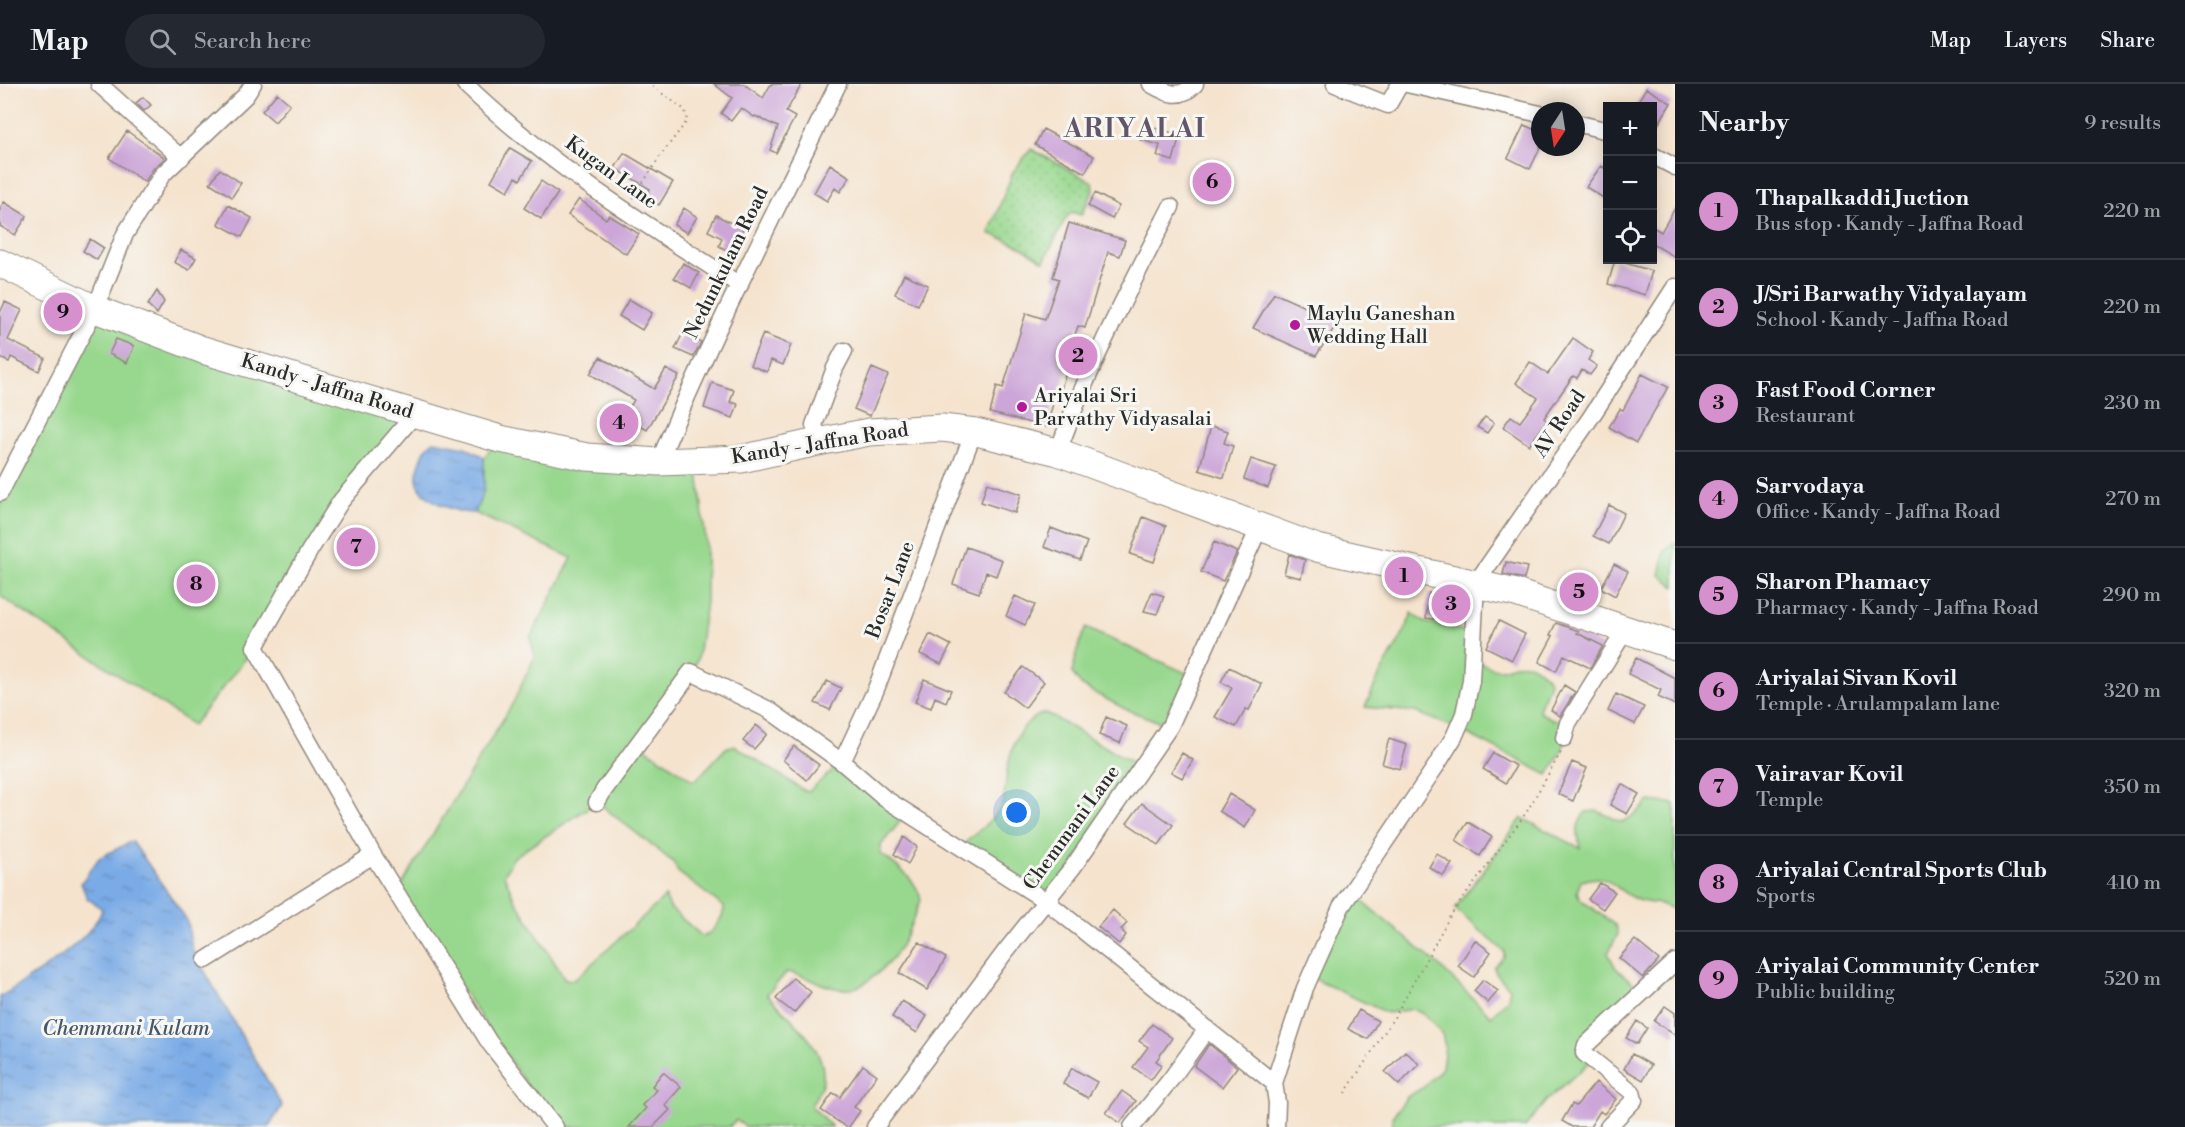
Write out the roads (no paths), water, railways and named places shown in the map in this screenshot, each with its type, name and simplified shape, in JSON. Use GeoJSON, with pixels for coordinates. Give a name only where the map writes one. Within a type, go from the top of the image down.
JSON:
{"type":"FeatureCollection","features":[{"type":"Feature","properties":{"kind":"highway","name":"Kandy - Jaffna Road"},"geometry":{"type":"LineString","coordinates":[[0,263],[95,309],[203,350],[500,439],[577,455],[659,462],[741,459],[869,432],[942,428],[974,432],[1058,452],[1317,548],[1529,597],[1675,646]]}},
{"type":"Feature","properties":{"kind":"street"},"geometry":{"type":"LineString","coordinates":[[99,84],[181,158]]}},
{"type":"Feature","properties":{"kind":"street"},"geometry":{"type":"LineString","coordinates":[[0,493],[95,309],[125,234],[162,175],[246,95],[253,84]]}},
{"type":"Feature","properties":{"kind":"street","name":"Kugan Lane"},"geometry":{"type":"LineString","coordinates":[[465,84],[494,112],[598,193],[740,285]]}},
{"type":"Feature","properties":{"kind":"street","name":"Nedunkulam Road"},"geometry":{"type":"LineString","coordinates":[[659,462],[686,395],[717,328],[838,84]]}},
{"type":"Feature","properties":{"kind":"street"},"geometry":{"type":"LineString","coordinates":[[1151,84],[1175,95],[1187,92],[1195,84]]}},
{"type":"Feature","properties":{"kind":"street"},"geometry":{"type":"LineString","coordinates":[[1335,84],[1388,105],[1400,84]]}},
{"type":"Feature","properties":{"kind":"street"},"geometry":{"type":"LineString","coordinates":[[1407,84],[1531,112]]}},
{"type":"Feature","properties":{"kind":"street"},"geometry":{"type":"LineString","coordinates":[[1585,125],[1603,130]]}},
{"type":"Feature","properties":{"kind":"street"},"geometry":{"type":"LineString","coordinates":[[1655,156],[1675,167]]}},
{"type":"Feature","properties":{"kind":"street"},"geometry":{"type":"LineString","coordinates":[[1058,452],[1073,409],[1093,364],[1171,207]]}},
{"type":"Feature","properties":{"kind":"street","name":"AV Road"},"geometry":{"type":"LineString","coordinates":[[1476,583],[1591,417],[1675,287]]}},
{"type":"Feature","properties":{"kind":"street"},"geometry":{"type":"LineString","coordinates":[[820,441],[814,425],[835,368],[844,351]]}},
{"type":"Feature","properties":{"kind":"street"},"geometry":{"type":"LineString","coordinates":[[415,414],[341,501],[310,550],[255,647],[373,855],[489,1042],[555,1127]]}},
{"type":"Feature","properties":{"kind":"street","name":"Bosar Lane"},"geometry":{"type":"LineString","coordinates":[[842,762],[876,689],[974,432]]}},
{"type":"Feature","properties":{"kind":"street","name":"Chemmani Lane"},"geometry":{"type":"LineString","coordinates":[[875,1127],[1005,952],[1073,867],[1170,726],[1259,528]]}},
{"type":"Feature","properties":{"kind":"street"},"geometry":{"type":"LineString","coordinates":[[1276,1127],[1278,1103],[1274,1083],[1305,988],[1341,908],[1436,766],[1454,737],[1464,714],[1471,681],[1476,583]]}},
{"type":"Feature","properties":{"kind":"street"},"geometry":{"type":"LineString","coordinates":[[1563,738],[1568,723],[1626,629]]}},
{"type":"Feature","properties":{"kind":"street"},"geometry":{"type":"LineString","coordinates":[[597,802],[692,672],[769,710],[842,762],[884,798],[1046,901],[1274,1083]]}},
{"type":"Feature","properties":{"kind":"street"},"geometry":{"type":"LineString","coordinates":[[206,960],[373,855]]}},
{"type":"Feature","properties":{"kind":"street"},"geometry":{"type":"LineString","coordinates":[[1608,1127],[1634,1100],[1632,1092],[1584,1053],[1586,1045],[1675,962]]}},
{"type":"Feature","properties":{"kind":"street"},"geometry":{"type":"LineString","coordinates":[[1132,1127],[1207,1029]]}},
{"type":"Feature","properties":{"kind":"water"},"geometry":{"type":"Polygon","coordinates":[[[434,441],[465,447],[484,457],[484,490],[475,513],[459,511],[440,504],[419,487],[417,477],[419,467],[426,449],[434,441]]]}},
{"type":"Feature","properties":{"kind":"water","name":"Chemmani Kulam"},"geometry":{"type":"Polygon","coordinates":[[[132,841],[187,920],[192,949],[282,1106],[269,1127],[0,1127],[0,997],[42,970],[86,934],[102,909],[87,898],[81,883],[99,858],[132,841]]]}},
{"type":"Feature","properties":{"kind":"place","name":"Ariyalai Sivan Kovil"},"geometry":{"type":"Point","coordinates":[1212,182]}},
{"type":"Feature","properties":{"kind":"place","name":"Ariyalai Community Center"},"geometry":{"type":"Point","coordinates":[63,312]}},
{"type":"Feature","properties":{"kind":"place","name":"Maylu Ganeshan Wedding Hall"},"geometry":{"type":"Point","coordinates":[1295,325]}},
{"type":"Feature","properties":{"kind":"place","name":"J/Sri Barwathy Vidyalayam"},"geometry":{"type":"Point","coordinates":[1078,356]}},
{"type":"Feature","properties":{"kind":"place","name":"Ariyalai Sri Parvathy Vidyasalai"},"geometry":{"type":"Point","coordinates":[1022,407]}},
{"type":"Feature","properties":{"kind":"place","name":"Sarvodaya"},"geometry":{"type":"Point","coordinates":[619,423]}},
{"type":"Feature","properties":{"kind":"place","name":"Vairavar Kovil"},"geometry":{"type":"Point","coordinates":[356,547]}},
{"type":"Feature","properties":{"kind":"place","name":"Thapalkaddi Juction"},"geometry":{"type":"Point","coordinates":[1404,576]}},
{"type":"Feature","properties":{"kind":"place","name":"Ariyalai Central Sports Club"},"geometry":{"type":"Point","coordinates":[196,584]}},
{"type":"Feature","properties":{"kind":"place","name":"Sharon Phamacy"},"geometry":{"type":"Point","coordinates":[1579,592]}},
{"type":"Feature","properties":{"kind":"place","name":"Fast Food Corner"},"geometry":{"type":"Point","coordinates":[1451,604]}},
{"type":"Feature","properties":{"kind":"district","name":"ARIYALAI"},"geometry":{"type":"Point","coordinates":[1135,129]}}]}
